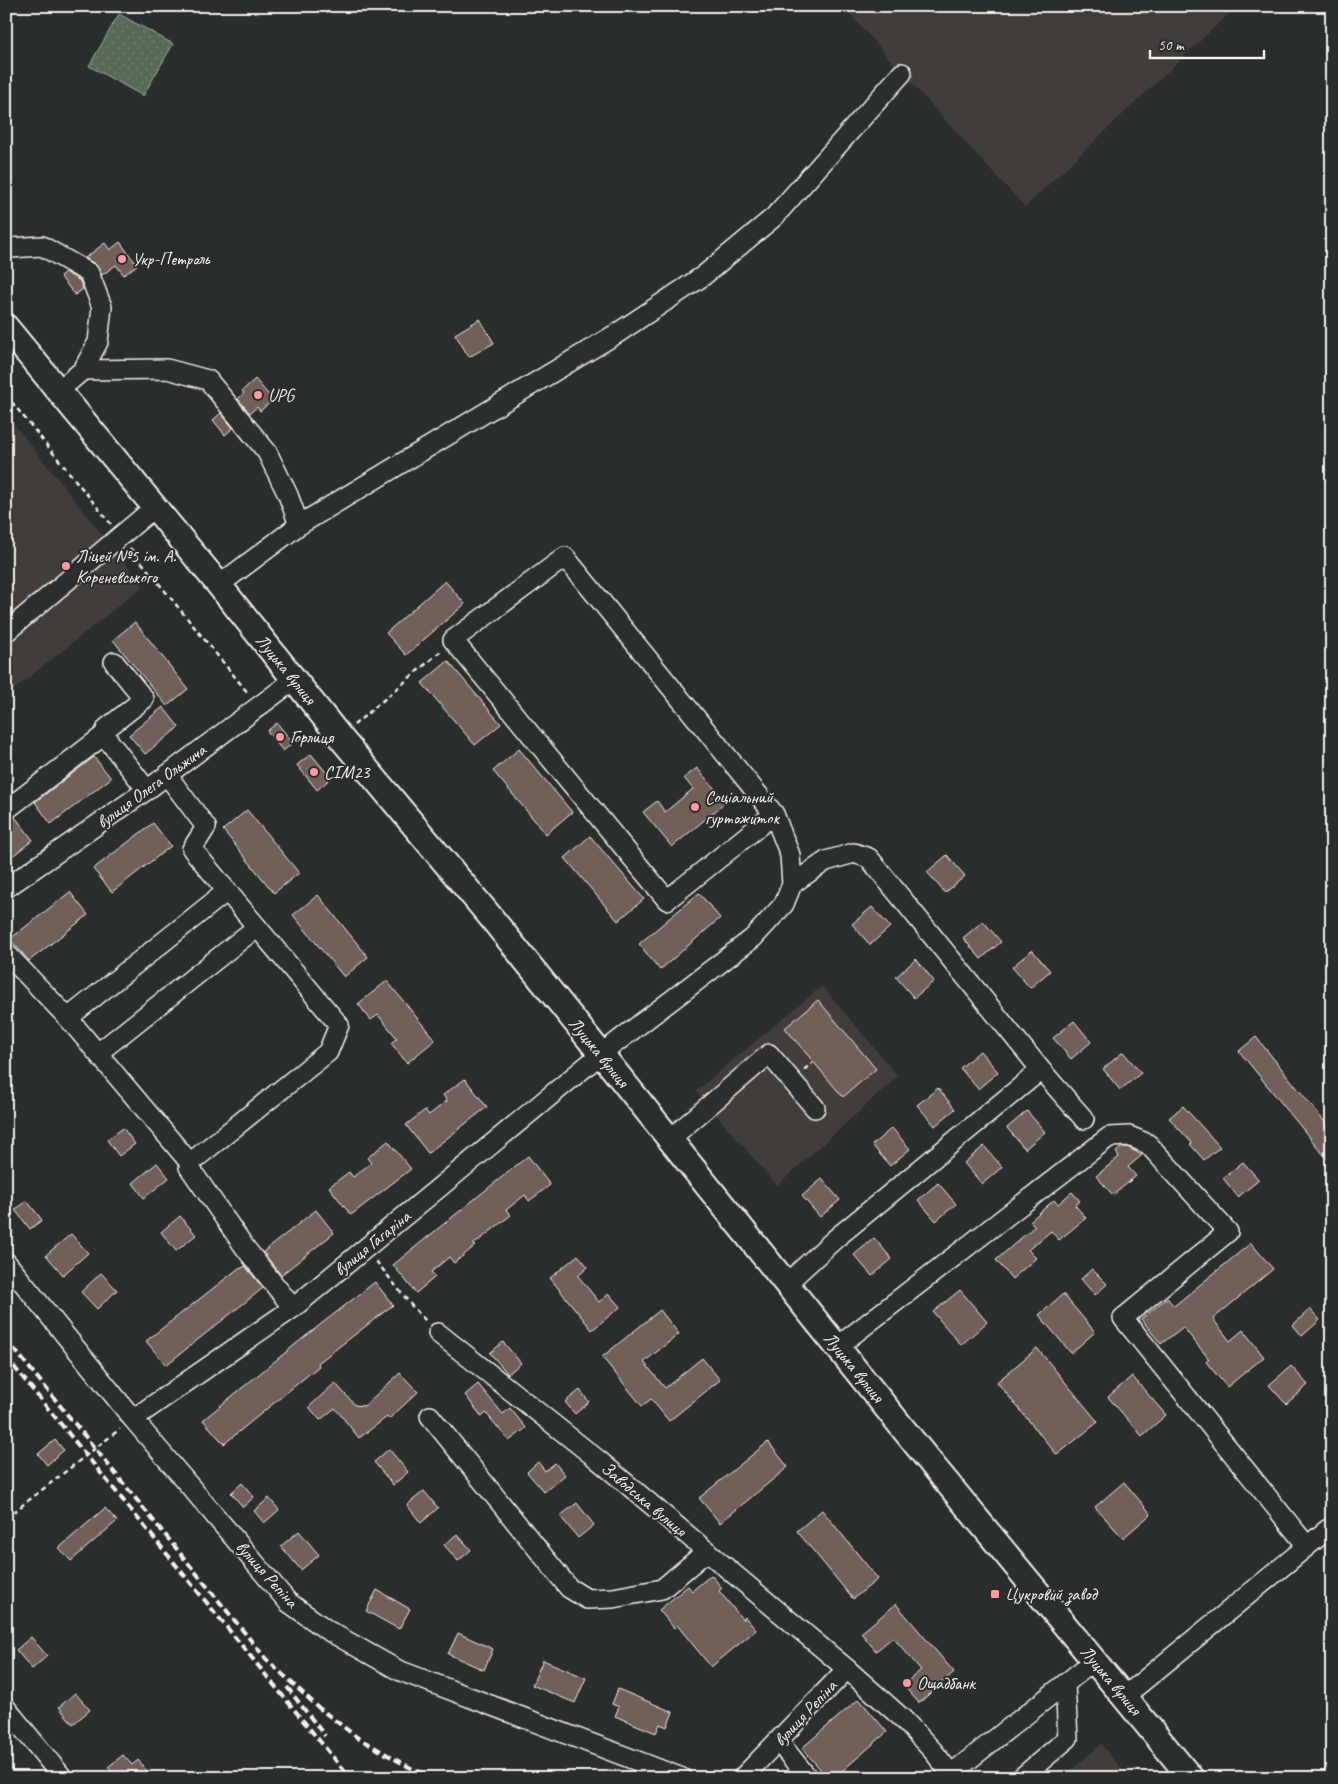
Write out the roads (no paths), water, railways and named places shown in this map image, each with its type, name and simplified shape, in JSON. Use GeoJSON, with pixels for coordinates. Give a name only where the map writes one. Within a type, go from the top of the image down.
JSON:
{"type":"FeatureCollection","features":[{"type":"Feature","properties":{"kind":"main road","name":"Луцька вулиця"},"geometry":{"type":"LineString","coordinates":[[6,327],[155,507],[340,737],[489,915],[837,1347],[1191,1778]]}},
{"type":"Feature","properties":{"kind":"street"},"geometry":{"type":"LineString","coordinates":[[218,585],[299,525],[616,334],[703,276],[774,217],[902,73]]}},
{"type":"Feature","properties":{"kind":"street"},"geometry":{"type":"LineString","coordinates":[[6,250],[10,248],[42,246],[89,273],[102,307],[98,342],[84,370],[58,391]]}},
{"type":"Feature","properties":{"kind":"street"},"geometry":{"type":"LineString","coordinates":[[84,370],[167,369],[208,380],[267,452],[288,495],[299,525]]}},
{"type":"Feature","properties":{"kind":"street"},"geometry":{"type":"LineString","coordinates":[[6,632],[155,507]]}},
{"type":"Feature","properties":{"kind":"street"},"geometry":{"type":"LineString","coordinates":[[774,814],[667,900],[453,640],[564,557],[774,814],[790,855],[792,884]]}},
{"type":"Feature","properties":{"kind":"street"},"geometry":{"type":"LineString","coordinates":[[6,810],[104,735],[107,728],[144,699],[114,662]]}},
{"type":"Feature","properties":{"kind":"street","name":"вулиця Олега Ольжича"},"geometry":{"type":"LineString","coordinates":[[6,888],[147,790],[294,680]]}},
{"type":"Feature","properties":{"kind":"street"},"geometry":{"type":"LineString","coordinates":[[104,735],[147,790]]}},
{"type":"Feature","properties":{"kind":"street"},"geometry":{"type":"LineString","coordinates":[[167,775],[206,827],[192,849],[339,1025],[328,1052],[190,1163]]}},
{"type":"Feature","properties":{"kind":"street"},"geometry":{"type":"LineString","coordinates":[[792,884],[826,861],[854,853],[869,858],[1041,1070],[1084,1119]]}},
{"type":"Feature","properties":{"kind":"street","name":"вулиця Гагаріна"},"geometry":{"type":"LineString","coordinates":[[133,1419],[293,1308],[601,1054],[753,938],[784,904],[792,884]]}},
{"type":"Feature","properties":{"kind":"street"},"geometry":{"type":"LineString","coordinates":[[68,1018],[227,891]]}},
{"type":"Feature","properties":{"kind":"street"},"geometry":{"type":"LineString","coordinates":[[98,1053],[257,927]]}},
{"type":"Feature","properties":{"kind":"street"},"geometry":{"type":"LineString","coordinates":[[6,953],[68,1018],[190,1163],[189,1167],[246,1249],[293,1308]]}},
{"type":"Feature","properties":{"kind":"street"},"geometry":{"type":"LineString","coordinates":[[670,1139],[769,1054],[815,1108]]}},
{"type":"Feature","properties":{"kind":"street"},"geometry":{"type":"LineString","coordinates":[[786,1284],[835,1239],[1041,1070]]}},
{"type":"Feature","properties":{"kind":"street"},"geometry":{"type":"LineString","coordinates":[[837,1347],[1109,1137],[1129,1136],[1148,1144],[1228,1232],[1123,1318],[1307,1546]]}},
{"type":"Feature","properties":{"kind":"street","name":"вулиця Рєпіна"},"geometry":{"type":"LineString","coordinates":[[6,1262],[133,1419],[288,1602],[327,1630],[398,1670],[682,1778]]}},
{"type":"Feature","properties":{"kind":"street","name":"Заводська вулиця"},"geometry":{"type":"LineString","coordinates":[[438,1333],[596,1459],[847,1669],[903,1719],[953,1776]]}},
{"type":"Feature","properties":{"kind":"street"},"geometry":{"type":"LineString","coordinates":[[430,1416],[569,1588],[587,1599],[612,1598],[662,1589],[707,1551]]}},
{"type":"Feature","properties":{"kind":"street"},"geometry":{"type":"LineString","coordinates":[[1125,1696],[1307,1546],[1332,1529]]}},
{"type":"Feature","properties":{"kind":"street"},"geometry":{"type":"LineString","coordinates":[[953,1776],[1095,1660]]}},
{"type":"Feature","properties":{"kind":"street","name":"вулиця Рєпіна"},"geometry":{"type":"LineString","coordinates":[[742,1778],[847,1669]]}},
{"type":"Feature","properties":{"kind":"street"},"geometry":{"type":"LineString","coordinates":[[1021,1778],[1068,1738],[1064,1684]]}},
{"type":"Feature","properties":{"kind":"street"},"geometry":{"type":"LineString","coordinates":[[6,1708],[63,1778]]}},
{"type":"Feature","properties":{"kind":"street"},"geometry":{"type":"LineString","coordinates":[[778,1741],[808,1778]]}},
{"type":"Feature","properties":{"kind":"railway"},"geometry":{"type":"LineString","coordinates":[[6,1339],[266,1659],[319,1708],[358,1738],[409,1767],[433,1778]]}},
{"type":"Feature","properties":{"kind":"railway"},"geometry":{"type":"LineString","coordinates":[[6,1357],[350,1778]]}},
{"type":"Feature","properties":{"kind":"railway"},"geometry":{"type":"LineString","coordinates":[[287,1687],[325,1736]]}},
{"type":"Feature","properties":{"kind":"place","name":"Укр-Петроль"},"geometry":{"type":"Point","coordinates":[122,259]}},
{"type":"Feature","properties":{"kind":"place","name":"UPG"},"geometry":{"type":"Point","coordinates":[258,395]}},
{"type":"Feature","properties":{"kind":"place","name":"Ліцей №5 ім. А. Кореневського"},"geometry":{"type":"Point","coordinates":[66,566]}},
{"type":"Feature","properties":{"kind":"place","name":"Горлиця"},"geometry":{"type":"Point","coordinates":[280,737]}},
{"type":"Feature","properties":{"kind":"place","name":"СІМ23"},"geometry":{"type":"Point","coordinates":[314,772]}},
{"type":"Feature","properties":{"kind":"place","name":"Соціальний гуртожиток"},"geometry":{"type":"Point","coordinates":[695,807]}},
{"type":"Feature","properties":{"kind":"place","name":"Цукровий завод"},"geometry":{"type":"Point","coordinates":[995,1594]}},
{"type":"Feature","properties":{"kind":"place","name":"Ощадбанк"},"geometry":{"type":"Point","coordinates":[907,1683]}}]}
